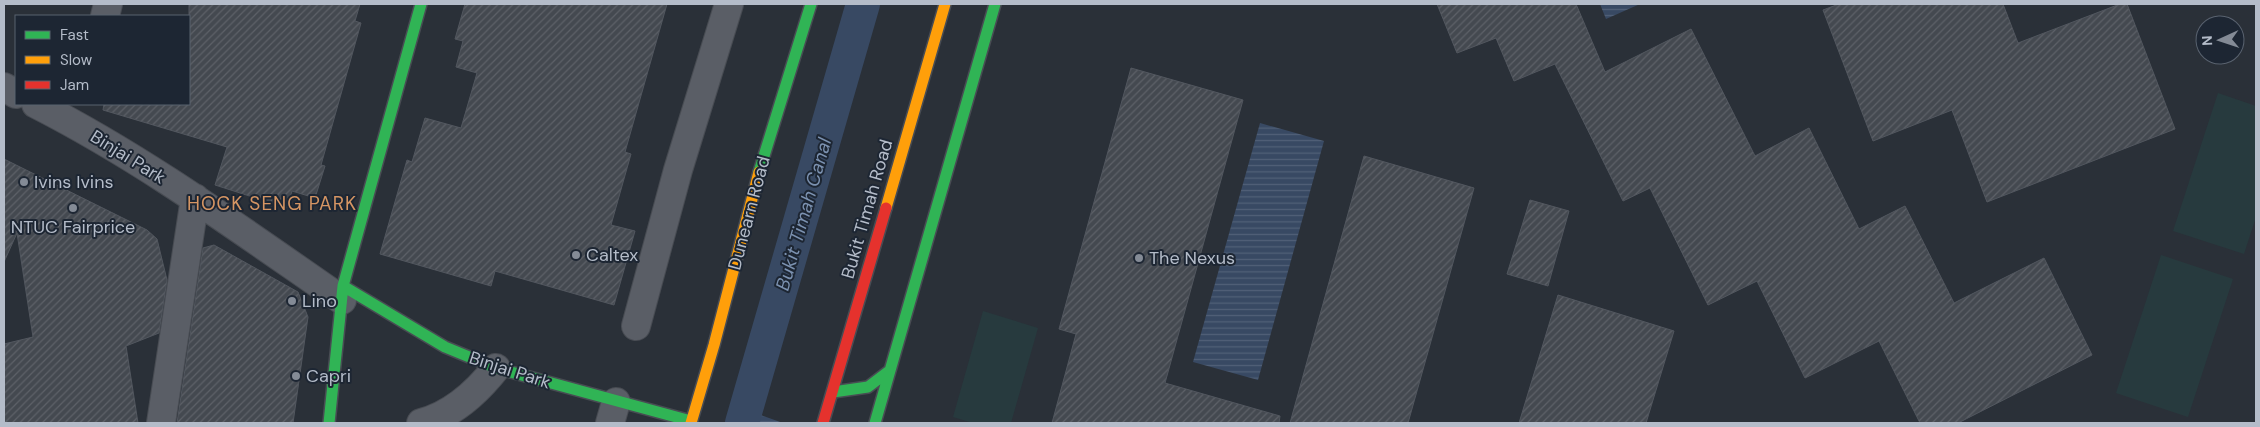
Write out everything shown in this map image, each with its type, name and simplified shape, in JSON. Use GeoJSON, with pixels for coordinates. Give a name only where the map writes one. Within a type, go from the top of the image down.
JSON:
{"type":"FeatureCollection","features":[{"type":"Feature","properties":{"kind":"main road"},"geometry":{"type":"LineString","coordinates":[[329,423],[342,293],[420,4]]}},
{"type":"Feature","properties":{"kind":"main road","name":"Dunearn Road"},"geometry":{"type":"LineString","coordinates":[[691,422],[714,345],[753,191],[811,4]]}},
{"type":"Feature","properties":{"kind":"main road","name":"Bukit Timah Road"},"geometry":{"type":"LineString","coordinates":[[823,423],[945,4]]}},
{"type":"Feature","properties":{"kind":"main road"},"geometry":{"type":"LineString","coordinates":[[875,423],[888,371],[996,4]]}},
{"type":"Feature","properties":{"kind":"main road","name":"Binjai Park"},"geometry":{"type":"LineString","coordinates":[[342,293],[445,347],[613,413],[691,422]]}},
{"type":"Feature","properties":{"kind":"main road"},"geometry":{"type":"LineString","coordinates":[[833,392],[868,387],[888,371]]}},
{"type":"Feature","properties":{"kind":"street"},"geometry":{"type":"LineString","coordinates":[[636,326],[678,170],[729,4]]}},
{"type":"Feature","properties":{"kind":"street"},"geometry":{"type":"LineString","coordinates":[[4,87],[15,93]]}},
{"type":"Feature","properties":{"kind":"street","name":"Binjai Park"},"geometry":{"type":"LineString","coordinates":[[40,105],[79,114],[195,198],[342,293]]}},
{"type":"Feature","properties":{"kind":"street"},"geometry":{"type":"LineString","coordinates":[[161,423],[195,198]]}},
{"type":"Feature","properties":{"kind":"street"},"geometry":{"type":"LineString","coordinates":[[421,423],[451,410],[480,387],[496,368]]}},
{"type":"Feature","properties":{"kind":"green space"},"geometry":{"type":"Polygon","coordinates":[[[2218,93],[2256,106],[2256,217],[2244,254],[2173,231],[2218,93]]]}},
{"type":"Feature","properties":{"kind":"green space"},"geometry":{"type":"Polygon","coordinates":[[[2161,255],[2233,279],[2188,417],[2116,393],[2161,255]]]}},
{"type":"Feature","properties":{"kind":"green space"},"geometry":{"type":"Polygon","coordinates":[[[983,311],[1038,328],[1011,423],[973,423],[953,417],[983,311]]]}},
{"type":"Feature","properties":{"kind":"water"},"geometry":{"type":"Polygon","coordinates":[[[1600,4],[1640,4],[1606,19],[1600,4]]]}},
{"type":"Feature","properties":{"kind":"water"},"geometry":{"type":"Polygon","coordinates":[[[1260,123],[1324,141],[1258,380],[1193,362],[1260,123]]]}},
{"type":"Feature","properties":{"kind":"water"},"geometry":{"type":"Polygon","coordinates":[[[732,405],[783,423],[726,423],[732,405]]]}},
{"type":"Feature","properties":{"kind":"building"},"geometry":{"type":"Polygon","coordinates":[[[189,4],[360,4],[355,21],[361,23],[321,165],[325,166],[315,198],[292,191],[287,208],[215,185],[227,147],[103,110],[104,105],[190,105],[189,4]]]}},
{"type":"Feature","properties":{"kind":"building"},"geometry":{"type":"Polygon","coordinates":[[[465,4],[667,4],[625,152],[631,154],[611,225],[635,231],[614,305],[495,271],[491,286],[380,254],[407,160],[412,162],[425,118],[461,128],[477,73],[456,67],[463,41],[455,39],[465,4]]]}},
{"type":"Feature","properties":{"kind":"building"},"geometry":{"type":"Polygon","coordinates":[[[1437,4],[1576,4],[1605,72],[1691,29],[1755,156],[1809,128],[1859,229],[1905,206],[1954,303],[2044,258],[2092,355],[1958,423],[1920,423],[1879,341],[1805,378],[1757,281],[1708,305],[1650,188],[1623,201],[1555,64],[1514,81],[1496,38],[1457,53],[1437,4]]]}},
{"type":"Feature","properties":{"kind":"building"},"geometry":{"type":"Polygon","coordinates":[[[1839,4],[2003,4],[2018,43],[2120,4],[2127,4],[2175,129],[1987,202],[1952,110],[1873,141],[1823,10],[1839,4]]]}},
{"type":"Feature","properties":{"kind":"building"},"geometry":{"type":"Polygon","coordinates":[[[1131,68],[1243,100],[1165,383],[1280,416],[1279,423],[1052,423],[1076,334],[1059,329],[1131,68]]]}},
{"type":"Feature","properties":{"kind":"building"},"geometry":{"type":"Polygon","coordinates":[[[1364,156],[1474,188],[1408,423],[1290,423],[1364,156]]]}},
{"type":"Feature","properties":{"kind":"building"},"geometry":{"type":"Polygon","coordinates":[[[4,159],[147,230],[157,239],[167,280],[159,333],[126,346],[138,423],[4,423],[4,344],[33,337],[17,233],[4,262],[4,159]]]}},
{"type":"Feature","properties":{"kind":"building"},"geometry":{"type":"Polygon","coordinates":[[[1530,200],[1569,211],[1548,286],[1507,274],[1530,200]]]}},
{"type":"Feature","properties":{"kind":"building"},"geometry":{"type":"Polygon","coordinates":[[[214,245],[298,292],[308,317],[293,423],[177,423],[203,248],[214,245]]]}},
{"type":"Feature","properties":{"kind":"building"},"geometry":{"type":"Polygon","coordinates":[[[1558,295],[1674,331],[1646,423],[1519,423],[1558,295]]]}},
{"type":"Feature","properties":{"kind":"waterway","name":"Bukit Timah Canal"},"geometry":{"type":"LineString","coordinates":[[742,423],[863,4]]}},
{"type":"Feature","properties":{"kind":"traffic: fast"},"geometry":{"type":"LineString","coordinates":[[329,423],[343,286],[421,4]]}},
{"type":"Feature","properties":{"kind":"traffic: fast"},"geometry":{"type":"LineString","coordinates":[[759,172],[811,4]]}},
{"type":"Feature","properties":{"kind":"traffic: fast"},"geometry":{"type":"LineString","coordinates":[[875,423],[995,4]]}},
{"type":"Feature","properties":{"kind":"traffic: fast"},"geometry":{"type":"LineString","coordinates":[[343,286],[445,347],[496,368],[691,421]]}},
{"type":"Feature","properties":{"kind":"traffic: fast"},"geometry":{"type":"LineString","coordinates":[[833,392],[868,387],[889,371]]}},
{"type":"Feature","properties":{"kind":"traffic: slow"},"geometry":{"type":"LineString","coordinates":[[886,208],[945,4]]}},
{"type":"Feature","properties":{"kind":"traffic: slow"},"geometry":{"type":"LineString","coordinates":[[691,423],[714,345],[759,172]]}},
{"type":"Feature","properties":{"kind":"traffic: jam"},"geometry":{"type":"LineString","coordinates":[[823,423],[886,208]]}},
{"type":"Feature","properties":{"kind":"place","name":"Ivins Ivins"},"geometry":{"type":"Point","coordinates":[24,182]}},
{"type":"Feature","properties":{"kind":"place","name":"NTUC Fairprice"},"geometry":{"type":"Point","coordinates":[73,208]}},
{"type":"Feature","properties":{"kind":"place","name":"Caltex"},"geometry":{"type":"Point","coordinates":[576,255]}},
{"type":"Feature","properties":{"kind":"place","name":"The Nexus"},"geometry":{"type":"Point","coordinates":[1139,258]}},
{"type":"Feature","properties":{"kind":"place","name":"Lino"},"geometry":{"type":"Point","coordinates":[292,301]}},
{"type":"Feature","properties":{"kind":"place","name":"Capri"},"geometry":{"type":"Point","coordinates":[296,376]}},
{"type":"Feature","properties":{"kind":"district","name":"HOCK SENG PARK"},"geometry":{"type":"Point","coordinates":[272,203]}}]}
